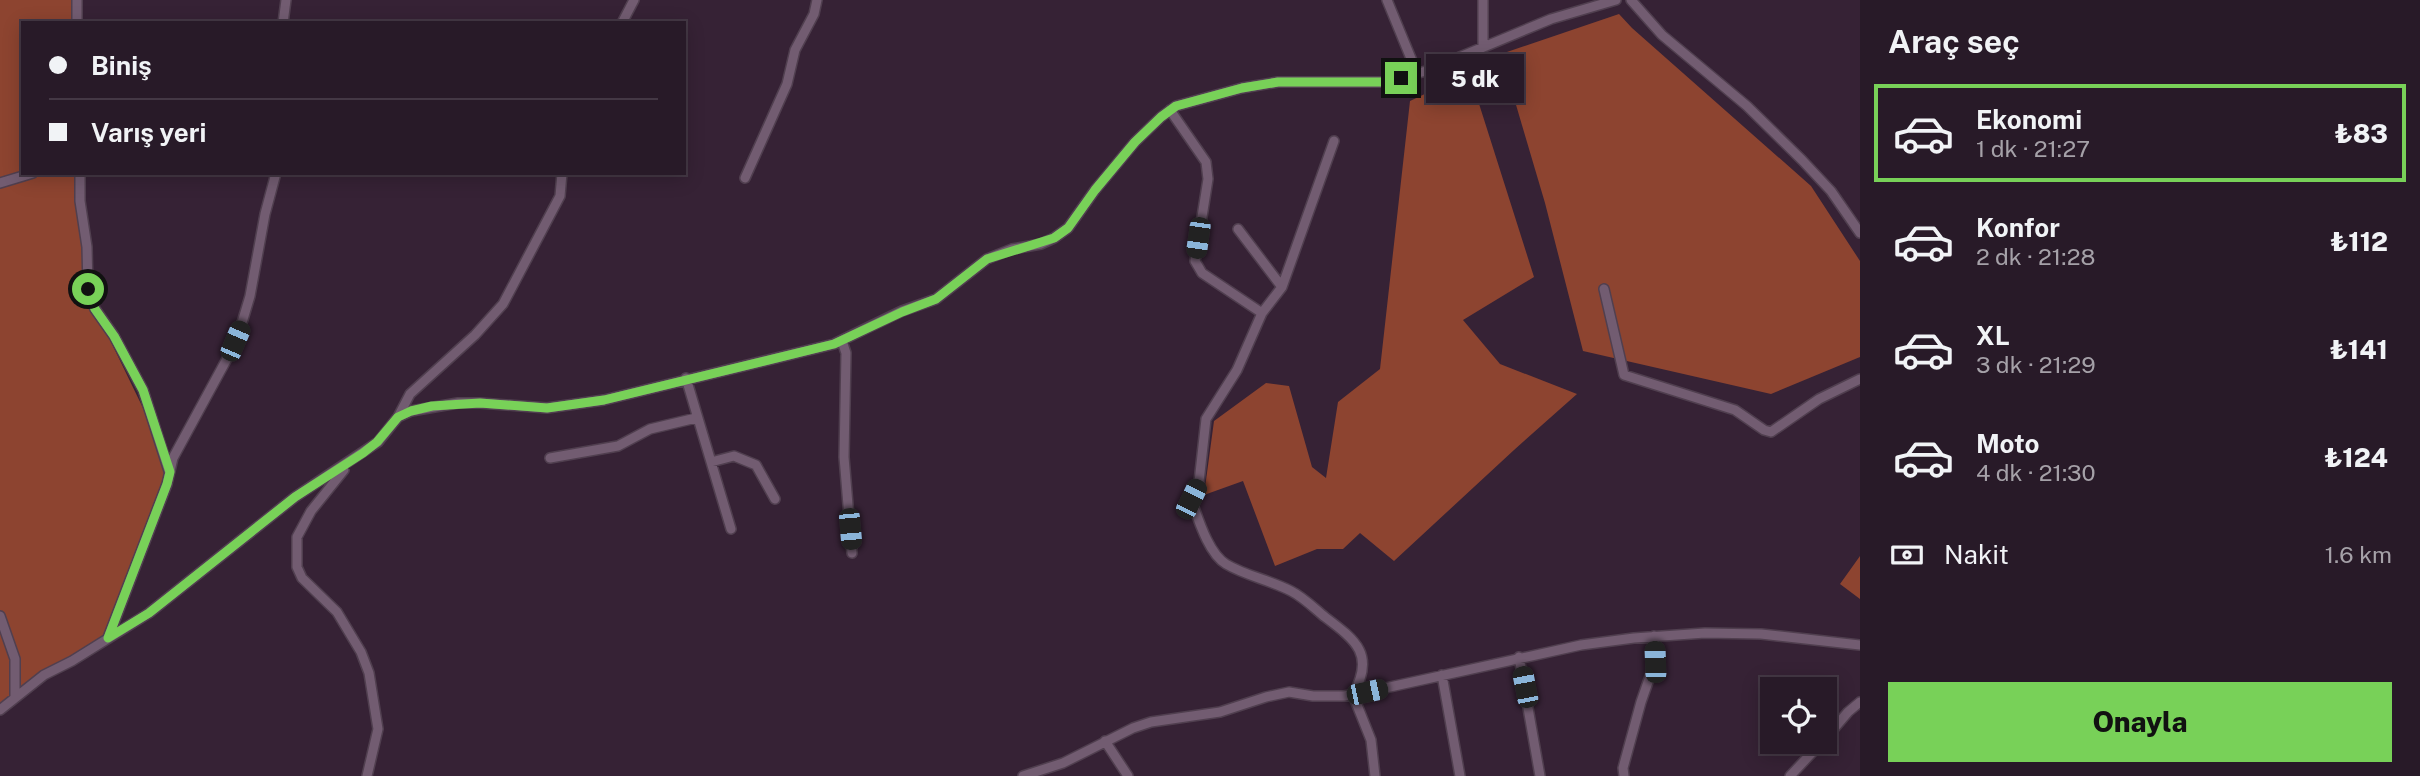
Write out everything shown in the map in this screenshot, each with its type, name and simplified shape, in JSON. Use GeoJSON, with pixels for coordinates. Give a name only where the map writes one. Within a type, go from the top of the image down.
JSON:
{"type":"FeatureCollection","features":[{"type":"Feature","properties":{"kind":"street"},"geometry":{"type":"LineString","coordinates":[[77,0],[77,21]]}},
{"type":"Feature","properties":{"kind":"street"},"geometry":{"type":"LineString","coordinates":[[283,21],[286,0]]}},
{"type":"Feature","properties":{"kind":"street"},"geometry":{"type":"LineString","coordinates":[[623,21],[634,0]]}},
{"type":"Feature","properties":{"kind":"street"},"geometry":{"type":"LineString","coordinates":[[745,178],[787,84],[795,50],[814,14],[817,0]]}},
{"type":"Feature","properties":{"kind":"street"},"geometry":{"type":"LineString","coordinates":[[1387,0],[1417,73]]}},
{"type":"Feature","properties":{"kind":"street"},"geometry":{"type":"LineString","coordinates":[[1483,0],[1483,47]]}},
{"type":"Feature","properties":{"kind":"street"},"geometry":{"type":"LineString","coordinates":[[398,417],[421,409],[458,403],[547,408],[604,400],[842,341],[936,299],[987,259],[1012,249],[1041,244],[1061,233],[1068,228],[1135,142],[1176,106],[1266,84],[1384,82],[1417,73],[1551,19],[1616,0]]}},
{"type":"Feature","properties":{"kind":"street"},"geometry":{"type":"LineString","coordinates":[[1631,0],[1662,36],[1747,106],[1802,160],[1831,191],[1860,233]]}},
{"type":"Feature","properties":{"kind":"street"},"geometry":{"type":"LineString","coordinates":[[1170,110],[1206,162],[1208,179],[1195,261],[1202,273],[1262,313]]}},
{"type":"Feature","properties":{"kind":"street"},"geometry":{"type":"LineString","coordinates":[[1334,141],[1282,287],[1262,313],[1237,370],[1206,419],[1199,482],[1191,499],[1207,541],[1224,563],[1293,592],[1344,631],[1361,650],[1364,666],[1353,695],[1371,740],[1376,776]]}},
{"type":"Feature","properties":{"kind":"street"},"geometry":{"type":"LineString","coordinates":[[0,183],[26,175]]}},
{"type":"Feature","properties":{"kind":"street"},"geometry":{"type":"LineString","coordinates":[[80,175],[88,289],[95,309],[114,336],[143,390],[170,472]]}},
{"type":"Feature","properties":{"kind":"street"},"geometry":{"type":"LineString","coordinates":[[108,638],[167,484],[173,458],[229,355],[241,326],[253,284],[275,175]]}},
{"type":"Feature","properties":{"kind":"street"},"geometry":{"type":"LineString","coordinates":[[0,710],[44,675],[149,613],[295,497],[377,442],[398,417],[410,394],[475,335],[503,304],[560,196],[562,175]]}},
{"type":"Feature","properties":{"kind":"street"},"geometry":{"type":"LineString","coordinates":[[1238,229],[1282,287]]}},
{"type":"Feature","properties":{"kind":"street"},"geometry":{"type":"LineString","coordinates":[[1604,289],[1624,375],[1735,410],[1764,430],[1771,432],[1818,398],[1860,379]]}},
{"type":"Feature","properties":{"kind":"street"},"geometry":{"type":"LineString","coordinates":[[842,341],[846,353],[844,457],[852,553]]}},
{"type":"Feature","properties":{"kind":"street"},"geometry":{"type":"LineString","coordinates":[[687,379],[696,408],[696,418],[731,529]]}},
{"type":"Feature","properties":{"kind":"street"},"geometry":{"type":"LineString","coordinates":[[550,458],[618,446],[650,429],[696,418]]}},
{"type":"Feature","properties":{"kind":"street"},"geometry":{"type":"LineString","coordinates":[[711,462],[734,456],[756,465],[775,499]]}},
{"type":"Feature","properties":{"kind":"street"},"geometry":{"type":"LineString","coordinates":[[349,463],[311,511],[297,537],[298,567],[302,578],[337,612],[361,652],[369,673],[378,729],[367,776]]}},
{"type":"Feature","properties":{"kind":"street"},"geometry":{"type":"LineString","coordinates":[[0,616],[15,659],[15,697]]}},
{"type":"Feature","properties":{"kind":"street"},"geometry":{"type":"LineString","coordinates":[[1023,776],[1062,763],[1133,727],[1152,722],[1220,712],[1289,692],[1313,696],[1353,695],[1581,645],[1705,633],[1761,634],[1860,645]]}},
{"type":"Feature","properties":{"kind":"street"},"geometry":{"type":"LineString","coordinates":[[1613,776],[1624,772],[1641,702],[1655,662],[1654,636]]}},
{"type":"Feature","properties":{"kind":"street"},"geometry":{"type":"LineString","coordinates":[[1519,657],[1540,776]]}},
{"type":"Feature","properties":{"kind":"street"},"geometry":{"type":"LineString","coordinates":[[1442,676],[1460,776]]}},
{"type":"Feature","properties":{"kind":"street"},"geometry":{"type":"LineString","coordinates":[[1837,725],[1860,702]]}},
{"type":"Feature","properties":{"kind":"street"},"geometry":{"type":"LineString","coordinates":[[1105,741],[1128,776]]}},
{"type":"Feature","properties":{"kind":"street"},"geometry":{"type":"LineString","coordinates":[[1790,776],[1811,754]]}},
{"type":"Feature","properties":{"kind":"shaded area"},"geometry":{"type":"Polygon","coordinates":[[[0,0],[77,0],[78,21],[21,21],[21,175],[81,175],[95,309],[175,474],[108,638],[0,705],[0,0]]]}},
{"type":"Feature","properties":{"kind":"shaded area"},"geometry":{"type":"Polygon","coordinates":[[[1619,14],[1811,186],[1860,261],[1860,357],[1771,394],[1583,351],[1545,203],[1501,54],[1619,14]]]}},
{"type":"Feature","properties":{"kind":"shaded area"},"geometry":{"type":"Polygon","coordinates":[[[1448,83],[1474,88],[1534,277],[1463,320],[1500,364],[1577,394],[1394,561],[1360,533],[1343,549],[1317,549],[1275,566],[1243,481],[1204,495],[1214,421],[1266,383],[1289,386],[1312,467],[1326,478],[1338,402],[1380,369],[1410,101],[1448,83]]]}},
{"type":"Feature","properties":{"kind":"shaded area"},"geometry":{"type":"Polygon","coordinates":[[[1860,556],[1860,599],[1840,584],[1860,556]]]}},
{"type":"Feature","properties":{"kind":"route"},"geometry":{"type":"LineString","coordinates":[[88,289],[95,309],[114,336],[143,390],[170,472],[108,638],[149,613],[295,497],[363,453],[377,442],[398,417],[411,411],[458,403],[547,408],[604,400],[834,344],[936,299],[987,259],[1054,238],[1068,228],[1135,142],[1176,106],[1242,88],[1278,82],[1384,82],[1401,78]]}}]}
